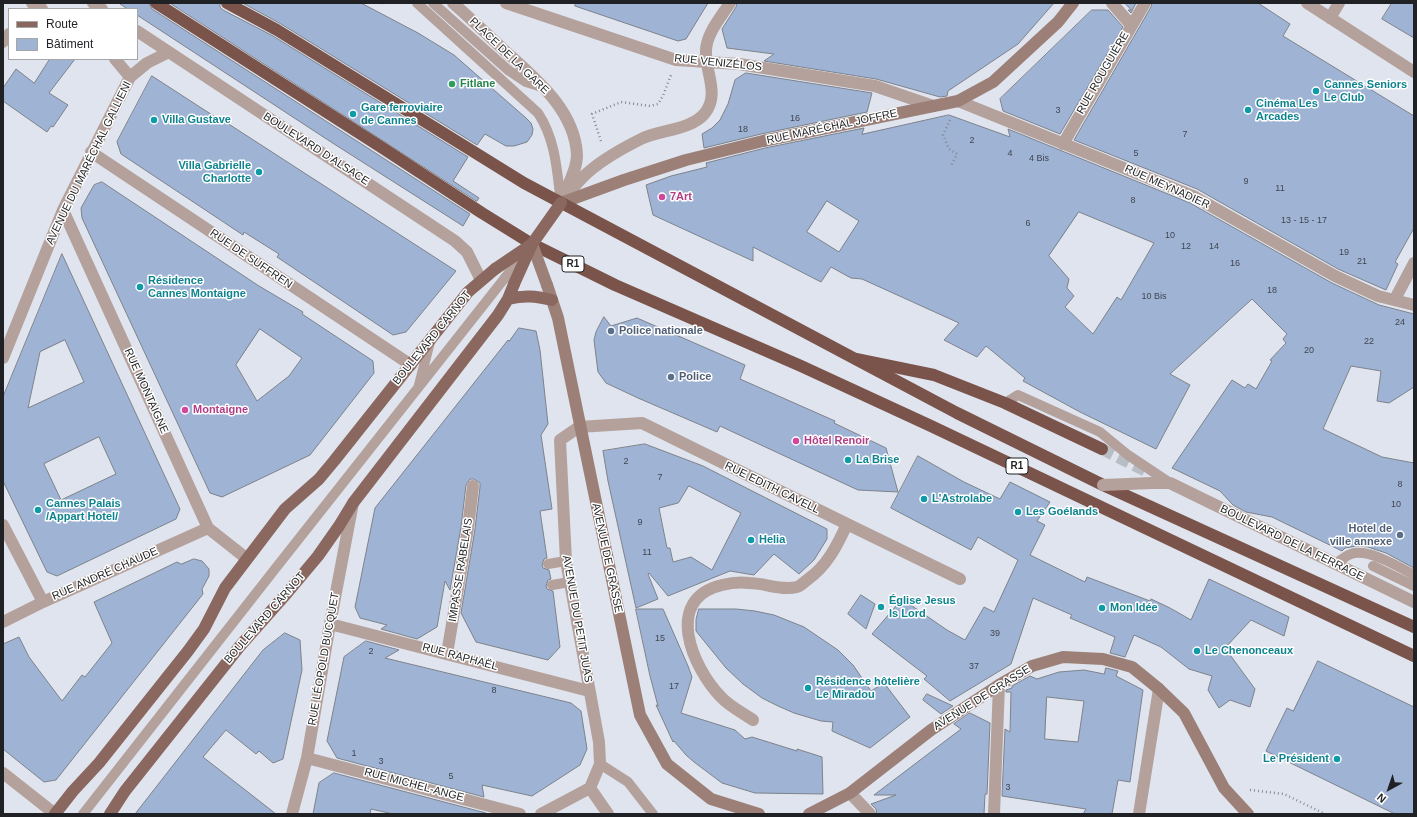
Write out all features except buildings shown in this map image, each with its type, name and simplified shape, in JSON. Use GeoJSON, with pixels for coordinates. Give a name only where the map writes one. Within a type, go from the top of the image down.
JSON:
{"type":"FeatureCollection","features":[{"type":"Feature","properties":{"kind":"highway","name":"R1"},"geometry":{"type":"LineString","coordinates":[[156,3],[532,244],[615,285],[801,366],[938,429],[1414,656]]}},
{"type":"Feature","properties":{"kind":"highway","name":"R1"},"geometry":{"type":"LineString","coordinates":[[227,3],[277,30],[561,203],[957,413],[1103,485],[1414,627]]}},
{"type":"Feature","properties":{"kind":"highway"},"geometry":{"type":"LineString","coordinates":[[856,359],[934,375],[1005,403],[1102,449]]}},
{"type":"Feature","properties":{"kind":"main road"},"geometry":{"type":"LineString","coordinates":[[532,244],[561,203]]}},
{"type":"Feature","properties":{"kind":"main road","name":"BOULEVARD CARNOT"},"geometry":{"type":"LineString","coordinates":[[55,814],[73,791],[99,763],[188,651],[204,629],[224,588],[285,509],[319,479],[468,292],[495,269],[532,244]]}},
{"type":"Feature","properties":{"kind":"main road","name":"BOULEVARD CARNOT"},"geometry":{"type":"LineString","coordinates":[[110,814],[125,791],[240,646],[318,556],[353,503],[486,332],[508,299],[509,281],[532,244]]}},
{"type":"Feature","properties":{"kind":"main road"},"geometry":{"type":"LineString","coordinates":[[508,299],[522,296],[552,300]]}},
{"type":"Feature","properties":{"kind":"street","name":"PLACE DE LA GARE"},"geometry":{"type":"LineString","coordinates":[[453,3],[545,88],[561,109],[569,123],[577,156],[575,168],[561,203]]}},
{"type":"Feature","properties":{"kind":"street"},"geometry":{"type":"LineString","coordinates":[[465,14],[471,3]]}},
{"type":"Feature","properties":{"kind":"street","name":"RUE VENIZÉLOS"},"geometry":{"type":"LineString","coordinates":[[506,3],[676,60],[739,64],[875,86],[933,106]]}},
{"type":"Feature","properties":{"kind":"street"},"geometry":{"type":"LineString","coordinates":[[561,203],[583,177],[608,157],[642,138],[697,120],[705,113],[711,102],[712,90],[706,52],[710,33],[730,3]]}},
{"type":"Feature","properties":{"kind":"street","name":"RUE MARÉCHAL JOFFRE"},"geometry":{"type":"LineString","coordinates":[[561,203],[624,180],[686,160],[763,141],[958,101],[993,82],[1058,22],[1073,3]]}},
{"type":"Feature","properties":{"kind":"street"},"geometry":{"type":"LineString","coordinates":[[1112,3],[1131,25]]}},
{"type":"Feature","properties":{"kind":"street","name":"RUE ROUGUIÈRE"},"geometry":{"type":"LineString","coordinates":[[1063,144],[1145,3]]}},
{"type":"Feature","properties":{"kind":"street"},"geometry":{"type":"LineString","coordinates":[[1307,3],[1414,72]]}},
{"type":"Feature","properties":{"kind":"street"},"geometry":{"type":"LineString","coordinates":[[1330,18],[1339,3]]}},
{"type":"Feature","properties":{"kind":"street","name":"BOULEVARD D'ALSACE"},"geometry":{"type":"LineString","coordinates":[[138,33],[455,241],[468,252],[481,280]]}},
{"type":"Feature","properties":{"kind":"street","name":"AVENUE DU MARÉCHAL GALLIENI"},"geometry":{"type":"LineString","coordinates":[[3,358],[63,210],[91,152],[130,78],[147,63],[169,52]]}},
{"type":"Feature","properties":{"kind":"street"},"geometry":{"type":"LineString","coordinates":[[116,60],[130,78]]}},
{"type":"Feature","properties":{"kind":"street","name":"RUE MEYNADIER"},"geometry":{"type":"LineString","coordinates":[[958,101],[1193,196],[1335,276],[1378,296],[1414,305]]}},
{"type":"Feature","properties":{"kind":"street","name":"RUE DE SUFFREN"},"geometry":{"type":"LineString","coordinates":[[91,152],[410,365]]}},
{"type":"Feature","properties":{"kind":"street","name":"RUE MONTAIGNE"},"geometry":{"type":"LineString","coordinates":[[63,210],[208,528],[246,558]]}},
{"type":"Feature","properties":{"kind":"street","name":"AVENUE DE GRASSE"},"geometry":{"type":"LineString","coordinates":[[532,244],[558,318],[579,427],[640,715],[666,764],[711,799],[759,814]]}},
{"type":"Feature","properties":{"kind":"street"},"geometry":{"type":"LineString","coordinates":[[1395,300],[1414,263]]}},
{"type":"Feature","properties":{"kind":"street","name":"RUE EDITH CAVELL"},"geometry":{"type":"LineString","coordinates":[[579,427],[642,423],[960,579]]}},
{"type":"Feature","properties":{"kind":"street","name":"AVENUE DU PETIT JUAS"},"geometry":{"type":"LineString","coordinates":[[579,427],[560,440],[566,561],[599,742],[600,764],[590,788]]}},
{"type":"Feature","properties":{"kind":"street","name":"BOULEVARD DE LA FERRAGE"},"geometry":{"type":"LineString","coordinates":[[1103,485],[1170,483],[1414,602]]}},
{"type":"Feature","properties":{"kind":"street","name":"IMPASSE RABELAIS"},"geometry":{"type":"LineString","coordinates":[[448,654],[468,528],[473,486]]}},
{"type":"Feature","properties":{"kind":"street","name":"RUE LÉOPOLD BUCQUET"},"geometry":{"type":"LineString","coordinates":[[292,814],[307,758],[353,503]]}},
{"type":"Feature","properties":{"kind":"street"},"geometry":{"type":"LineString","coordinates":[[753,720],[721,698],[699,668],[687,635],[689,609],[703,592],[722,584],[750,583],[778,588],[798,587],[814,576],[828,561],[847,524]]}},
{"type":"Feature","properties":{"kind":"street"},"geometry":{"type":"LineString","coordinates":[[3,525],[43,602]]}},
{"type":"Feature","properties":{"kind":"street","name":"RUE ANDRÉ CHAUDE"},"geometry":{"type":"LineString","coordinates":[[3,622],[43,602],[208,528]]}},
{"type":"Feature","properties":{"kind":"street","name":"RUE RAPHAËL"},"geometry":{"type":"LineString","coordinates":[[330,624],[589,691]]}},
{"type":"Feature","properties":{"kind":"street","name":"AVENUE DE GRASSE"},"geometry":{"type":"LineString","coordinates":[[810,814],[850,793],[931,730],[999,685],[1032,666],[1063,657],[1103,659],[1132,667],[1159,689],[1184,713],[1224,788],[1248,814]]}},
{"type":"Feature","properties":{"kind":"street"},"geometry":{"type":"LineString","coordinates":[[994,814],[999,685]]}},
{"type":"Feature","properties":{"kind":"street"},"geometry":{"type":"LineString","coordinates":[[1139,814],[1159,689]]}},
{"type":"Feature","properties":{"kind":"street","name":"RUE MICHEL-ANGE"},"geometry":{"type":"LineString","coordinates":[[307,758],[520,814]]}},
{"type":"Feature","properties":{"kind":"street"},"geometry":{"type":"LineString","coordinates":[[3,773],[55,814]]}},
{"type":"Feature","properties":{"kind":"street"},"geometry":{"type":"LineString","coordinates":[[540,814],[590,788],[608,814]]}},
{"type":"Feature","properties":{"kind":"street"},"geometry":{"type":"LineString","coordinates":[[850,793],[870,814]]}},
{"type":"Feature","properties":{"kind":"lane"},"geometry":{"type":"LineString","coordinates":[[417,3],[538,113],[546,125],[554,147],[561,203]]}},
{"type":"Feature","properties":{"kind":"lane"},"geometry":{"type":"LineString","coordinates":[[433,3],[508,70],[526,82],[545,88]]}},
{"type":"Feature","properties":{"kind":"lane"},"geometry":{"type":"LineString","coordinates":[[83,814],[274,568],[418,388],[509,281]]}},
{"type":"Feature","properties":{"kind":"lane"},"geometry":{"type":"LineString","coordinates":[[418,388],[430,341]]}},
{"type":"Feature","properties":{"kind":"lane","name":"BOULEVARD DE LA FERRAGE"},"geometry":{"type":"LineString","coordinates":[[1005,403],[1018,395],[1100,432],[1128,455],[1170,483]]}},
{"type":"Feature","properties":{"kind":"lane"},"geometry":{"type":"LineString","coordinates":[[1335,564],[1351,554],[1365,553],[1414,575]]}},
{"type":"Feature","properties":{"kind":"lane"},"geometry":{"type":"LineString","coordinates":[[548,564],[566,561]]}},
{"type":"Feature","properties":{"kind":"lane"},"geometry":{"type":"LineString","coordinates":[[1373,566],[1414,586]]}},
{"type":"Feature","properties":{"kind":"lane"},"geometry":{"type":"LineString","coordinates":[[552,585],[570,582]]}},
{"type":"Feature","properties":{"kind":"lane"},"geometry":{"type":"LineString","coordinates":[[600,764],[628,782],[653,814]]}},
{"type":"Feature","properties":{"kind":"path"},"geometry":{"type":"LineString","coordinates":[[608,157],[601,142],[592,114],[621,102],[650,106],[658,104],[671,77]]}},
{"type":"Feature","properties":{"kind":"path"},"geometry":{"type":"LineString","coordinates":[[951,166],[957,154],[949,149],[943,136],[958,101]]}},
{"type":"Feature","properties":{"kind":"path"},"geometry":{"type":"LineString","coordinates":[[1230,794],[1247,790],[1284,794],[1324,814]]}},
{"type":"Feature","properties":{"kind":"tunnel"},"geometry":{"type":"LineString","coordinates":[[1102,449],[1146,471]]}},
{"type":"Feature","properties":{"kind":"place","name":"Fitlane"},"geometry":{"type":"Point","coordinates":[452,84]}},
{"type":"Feature","properties":{"kind":"place","name":"Cannes Seniors Le Club"},"geometry":{"type":"Point","coordinates":[1316,91]}},
{"type":"Feature","properties":{"kind":"place","name":"Cinéma Les Arcades"},"geometry":{"type":"Point","coordinates":[1248,110]}},
{"type":"Feature","properties":{"kind":"place","name":"Gare ferroviaire de Cannes"},"geometry":{"type":"Point","coordinates":[353,114]}},
{"type":"Feature","properties":{"kind":"place","name":"Villa Gustave"},"geometry":{"type":"Point","coordinates":[154,120]}},
{"type":"Feature","properties":{"kind":"place","name":"Villa Gabrielle Charlotte"},"geometry":{"type":"Point","coordinates":[259,172]}},
{"type":"Feature","properties":{"kind":"place","name":"7Art"},"geometry":{"type":"Point","coordinates":[662,197]}},
{"type":"Feature","properties":{"kind":"place","name":"Résidence Cannes Montaigne"},"geometry":{"type":"Point","coordinates":[140,287]}},
{"type":"Feature","properties":{"kind":"place","name":"Police nationale"},"geometry":{"type":"Point","coordinates":[611,331]}},
{"type":"Feature","properties":{"kind":"place","name":"Police"},"geometry":{"type":"Point","coordinates":[671,377]}},
{"type":"Feature","properties":{"kind":"place","name":"Montaigne"},"geometry":{"type":"Point","coordinates":[185,410]}},
{"type":"Feature","properties":{"kind":"place","name":"Hôtel Renoir"},"geometry":{"type":"Point","coordinates":[796,441]}},
{"type":"Feature","properties":{"kind":"place","name":"La Brise"},"geometry":{"type":"Point","coordinates":[848,460]}},
{"type":"Feature","properties":{"kind":"place","name":"L'Astrolabe"},"geometry":{"type":"Point","coordinates":[924,499]}},
{"type":"Feature","properties":{"kind":"place","name":"Cannes Palais /Appart Hotel/"},"geometry":{"type":"Point","coordinates":[38,510]}},
{"type":"Feature","properties":{"kind":"place","name":"Les Goélands"},"geometry":{"type":"Point","coordinates":[1018,512]}},
{"type":"Feature","properties":{"kind":"place","name":"Hotel de ville annexe"},"geometry":{"type":"Point","coordinates":[1400,535]}},
{"type":"Feature","properties":{"kind":"place","name":"Helia"},"geometry":{"type":"Point","coordinates":[751,540]}},
{"type":"Feature","properties":{"kind":"place","name":"Église Jesus Is Lord"},"geometry":{"type":"Point","coordinates":[881,607]}},
{"type":"Feature","properties":{"kind":"place","name":"Mon Idée"},"geometry":{"type":"Point","coordinates":[1102,608]}},
{"type":"Feature","properties":{"kind":"place","name":"Le Chenonceaux"},"geometry":{"type":"Point","coordinates":[1197,651]}},
{"type":"Feature","properties":{"kind":"place","name":"Résidence hôtelière Le Miradou"},"geometry":{"type":"Point","coordinates":[808,688]}},
{"type":"Feature","properties":{"kind":"place","name":"Le Président"},"geometry":{"type":"Point","coordinates":[1337,759]}}]}
